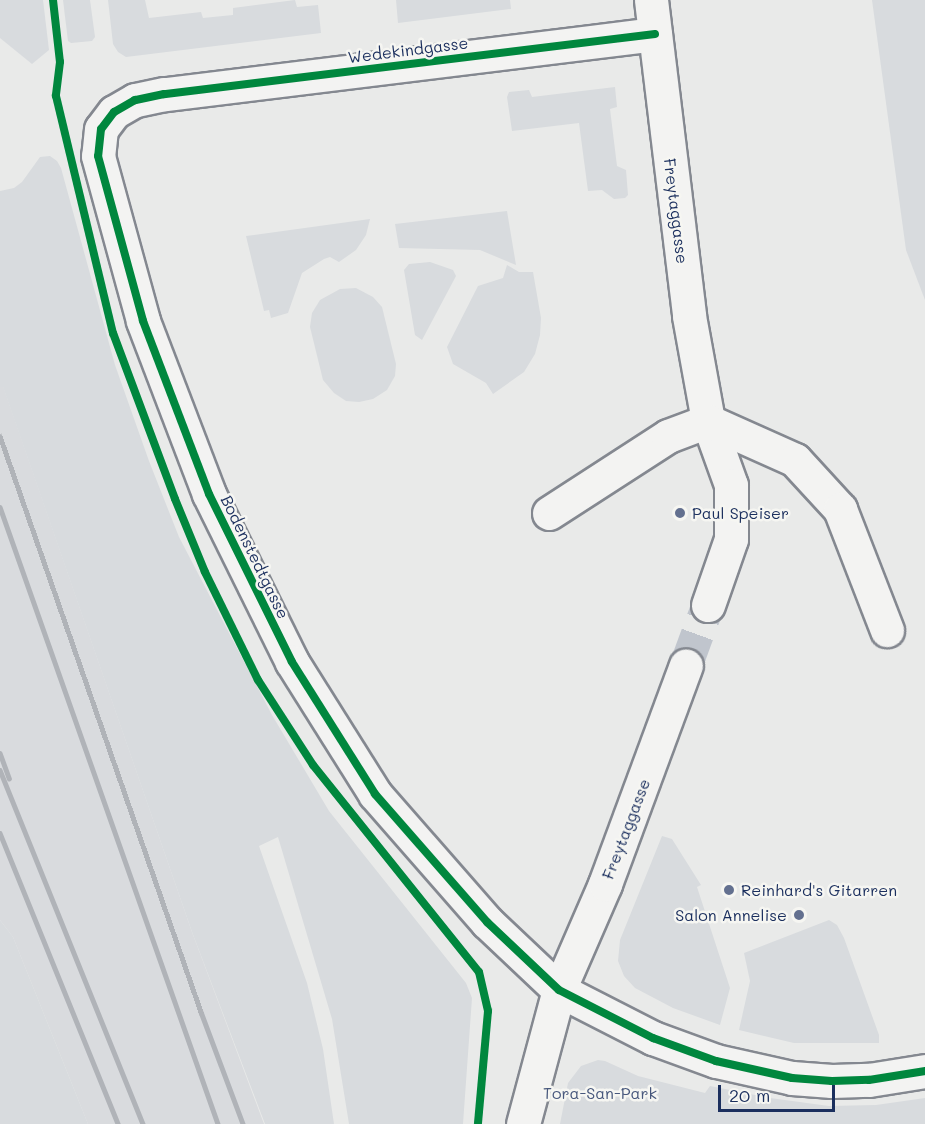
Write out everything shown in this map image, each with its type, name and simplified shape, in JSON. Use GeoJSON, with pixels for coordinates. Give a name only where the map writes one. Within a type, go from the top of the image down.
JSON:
{"type":"FeatureCollection","features":[{"type":"Feature","properties":{"kind":"street","name":"Freytaggasse"},"geometry":{"type":"LineString","coordinates":[[651,0],[689,316],[708,421],[731,485],[731,539],[708,605]]}},
{"type":"Feature","properties":{"kind":"street","name":"Wedekindgasse"},"geometry":{"type":"LineString","coordinates":[[164,93],[655,34]]}},
{"type":"Feature","properties":{"kind":"street","name":"Bodenstedtgasse"},"geometry":{"type":"LineString","coordinates":[[164,93],[135,100],[114,112],[101,129],[98,156],[143,321],[209,494],[292,662],[375,794],[487,922],[559,990],[653,1038],[716,1061],[792,1078],[832,1081],[869,1080],[925,1071]]}},
{"type":"Feature","properties":{"kind":"street"},"geometry":{"type":"LineString","coordinates":[[549,513],[668,436],[708,421],[795,460],[840,509],[887,630]]}},
{"type":"Feature","properties":{"kind":"street","name":"Freytaggasse"},"geometry":{"type":"LineString","coordinates":[[523,1124],[559,990],[605,884],[686,664]]}},
{"type":"Feature","properties":{"kind":"shaded area"},"geometry":{"type":"Polygon","coordinates":[[[3,386],[192,932],[264,1124],[88,1124],[13,937],[0,920],[0,387],[3,386]]]}},
{"type":"Feature","properties":{"kind":"green space"},"geometry":{"type":"Polygon","coordinates":[[[0,0],[43,0],[49,50],[32,64],[0,38],[0,0]]]}},
{"type":"Feature","properties":{"kind":"green space"},"geometry":{"type":"Polygon","coordinates":[[[63,0],[90,0],[95,37],[92,41],[71,43],[68,41],[63,0]]]}},
{"type":"Feature","properties":{"kind":"green space"},"geometry":{"type":"Polygon","coordinates":[[[108,0],[145,0],[149,18],[201,12],[203,18],[233,15],[233,8],[295,0],[297,7],[318,5],[321,33],[126,57],[118,52],[113,44],[108,0]]]}},
{"type":"Feature","properties":{"kind":"green space"},"geometry":{"type":"Polygon","coordinates":[[[396,0],[510,0],[511,9],[398,23],[396,0]]]}},
{"type":"Feature","properties":{"kind":"green space"},"geometry":{"type":"Polygon","coordinates":[[[872,0],[925,0],[925,300],[906,250],[872,0]]]}},
{"type":"Feature","properties":{"kind":"green space"},"geometry":{"type":"Polygon","coordinates":[[[615,87],[617,107],[610,109],[617,166],[626,170],[628,195],[625,198],[614,199],[602,190],[588,191],[579,123],[512,131],[507,97],[509,92],[529,90],[532,97],[615,87]]]}},
{"type":"Feature","properties":{"kind":"green space"},"geometry":{"type":"Polygon","coordinates":[[[50,156],[61,168],[115,365],[179,537],[272,715],[329,811],[466,983],[472,998],[463,1124],[349,1124],[332,1019],[278,837],[259,846],[307,983],[323,1049],[334,1124],[265,1124],[192,932],[3,387],[0,387],[0,191],[14,188],[22,182],[40,157],[50,156]]]}},
{"type":"Feature","properties":{"kind":"green space"},"geometry":{"type":"Polygon","coordinates":[[[507,211],[516,265],[480,250],[399,248],[395,224],[507,211]]]}},
{"type":"Feature","properties":{"kind":"green space"},"geometry":{"type":"Polygon","coordinates":[[[370,219],[366,235],[356,250],[339,262],[330,257],[302,273],[288,313],[271,318],[269,310],[264,311],[246,236],[370,219]]]}},
{"type":"Feature","properties":{"kind":"green space"},"geometry":{"type":"Polygon","coordinates":[[[430,262],[453,270],[456,276],[422,340],[415,335],[404,270],[409,264],[430,262]]]}},
{"type":"Feature","properties":{"kind":"green space"},"geometry":{"type":"Polygon","coordinates":[[[507,265],[519,272],[533,272],[541,318],[540,335],[535,354],[524,372],[493,394],[486,383],[453,364],[447,347],[478,286],[503,278],[507,265]]]}},
{"type":"Feature","properties":{"kind":"green space"},"geometry":{"type":"Polygon","coordinates":[[[356,288],[373,297],[382,307],[396,364],[395,376],[387,390],[373,399],[359,402],[346,401],[334,393],[323,380],[310,327],[312,313],[320,300],[340,289],[356,288]]]}},
{"type":"Feature","properties":{"kind":"green space"},"geometry":{"type":"Polygon","coordinates":[[[662,836],[672,839],[701,885],[697,887],[730,988],[720,1025],[673,1008],[635,988],[624,976],[618,961],[620,940],[662,836]]]}},
{"type":"Feature","properties":{"kind":"green space"},"geometry":{"type":"Polygon","coordinates":[[[0,920],[13,937],[88,1124],[0,1124],[0,920]]]}},
{"type":"Feature","properties":{"kind":"green space"},"geometry":{"type":"Polygon","coordinates":[[[829,920],[837,925],[844,938],[879,1035],[879,1043],[794,1043],[739,1030],[750,981],[744,953],[829,920]]]}},
{"type":"Feature","properties":{"kind":"green space","name":"Tora-San-Park"},"geometry":{"type":"Polygon","coordinates":[[[598,1060],[638,1076],[705,1093],[710,1086],[770,1098],[829,1106],[876,1105],[925,1098],[925,1124],[560,1124],[568,1083],[581,1066],[598,1060]]]}},
{"type":"Feature","properties":{"kind":"tunnel"},"geometry":{"type":"LineString","coordinates":[[686,665],[708,605]]}},
{"type":"Feature","properties":{"kind":"railway"},"geometry":{"type":"LineString","coordinates":[[0,436],[201,1012],[243,1124]]}},
{"type":"Feature","properties":{"kind":"railway"},"geometry":{"type":"LineString","coordinates":[[0,507],[218,1124]]}},
{"type":"Feature","properties":{"kind":"railway"},"geometry":{"type":"LineString","coordinates":[[0,753],[9,778]]}},
{"type":"Feature","properties":{"kind":"railway"},"geometry":{"type":"LineString","coordinates":[[0,770],[143,1124]]}},
{"type":"Feature","properties":{"kind":"railway"},"geometry":{"type":"LineString","coordinates":[[0,833],[118,1124]]}},
{"type":"Feature","properties":{"kind":"cycle path"},"geometry":{"type":"LineString","coordinates":[[53,0],[60,62],[56,96],[113,333],[175,499],[205,572],[258,680],[313,765],[479,972],[488,1011],[478,1124]]}},
{"type":"Feature","properties":{"kind":"cycle path"},"geometry":{"type":"LineString","coordinates":[[655,34],[164,94],[135,100],[114,112],[101,129],[98,156],[143,321],[209,494],[292,662],[375,794],[487,922],[559,990],[653,1038],[716,1061],[792,1078],[832,1081],[869,1080],[925,1071]]}},
{"type":"Feature","properties":{"kind":"place","name":"Paul Speiser"},"geometry":{"type":"Point","coordinates":[680,513]}},
{"type":"Feature","properties":{"kind":"place","name":"Reinhard's Gitarren"},"geometry":{"type":"Point","coordinates":[729,890]}},
{"type":"Feature","properties":{"kind":"place","name":"Salon Annelise"},"geometry":{"type":"Point","coordinates":[799,915]}}]}
